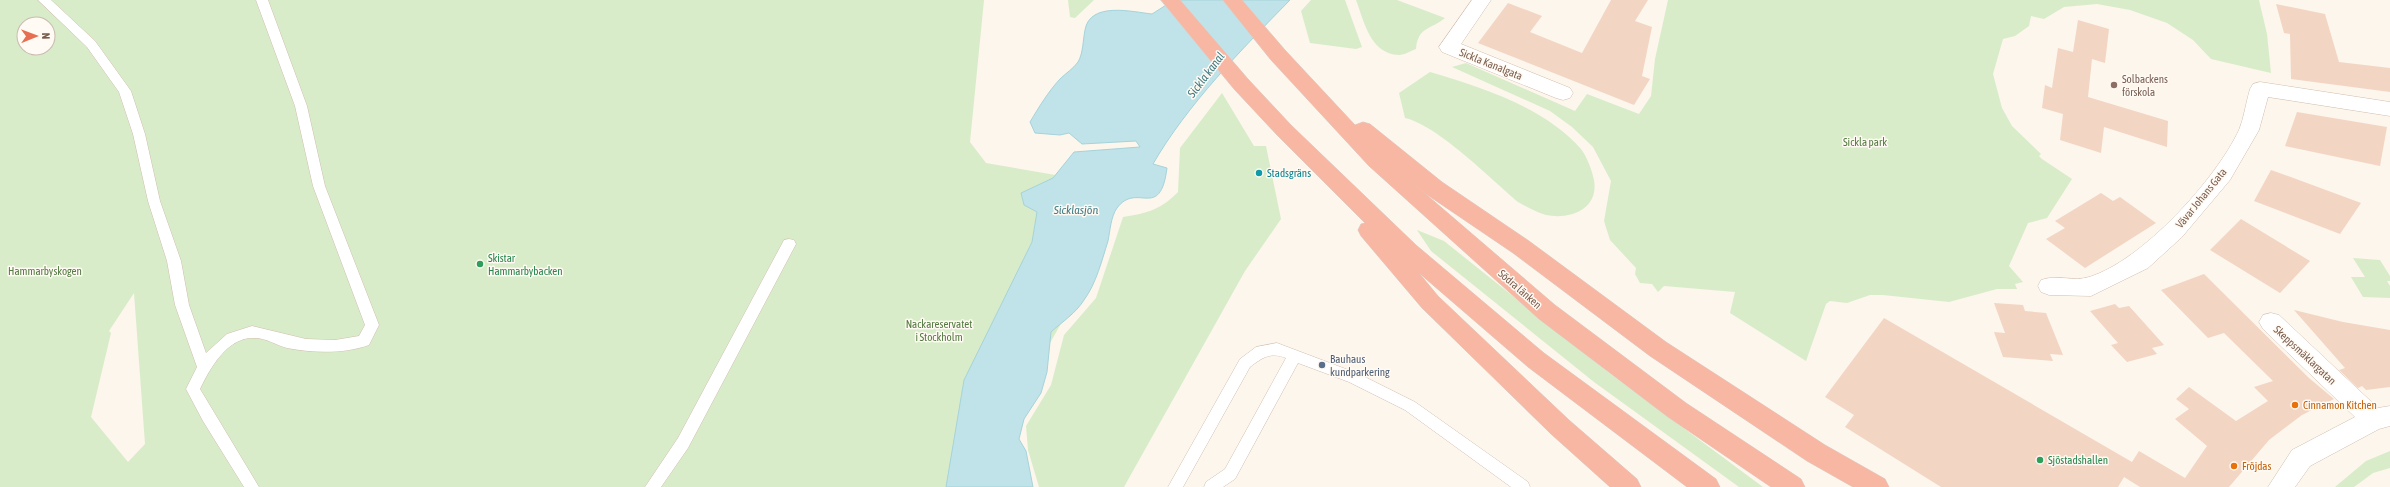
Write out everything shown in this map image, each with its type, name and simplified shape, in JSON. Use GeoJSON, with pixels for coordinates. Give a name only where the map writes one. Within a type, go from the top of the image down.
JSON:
{"type":"FeatureCollection","features":[{"type":"Feature","properties":{"kind":"highway"},"geometry":{"type":"LineString","coordinates":[[1170,0],[1241,84],[1284,130],[1408,251],[1536,360],[1707,487]]}},
{"type":"Feature","properties":{"kind":"highway"},"geometry":{"type":"LineString","coordinates":[[1232,0],[1278,55],[1401,162],[1434,188],[1521,247],[1658,349],[1816,453],[1876,487]]}},
{"type":"Feature","properties":{"kind":"highway","name":"Södra länken"},"geometry":{"type":"LineString","coordinates":[[1278,55],[1376,161],[1547,312],[1678,410],[1792,487]]}},
{"type":"Feature","properties":{"kind":"highway"},"geometry":{"type":"LineString","coordinates":[[1284,130],[1430,302],[1560,427],[1628,487]]}},
{"type":"Feature","properties":{"kind":"street","name":"Sickla Kanalgata"},"geometry":{"type":"LineString","coordinates":[[1482,0],[1449,47],[1563,93]]}},
{"type":"Feature","properties":{"kind":"street","name":"Vävar Johans Gata"},"geometry":{"type":"LineString","coordinates":[[2049,286],[2091,286],[2140,262],[2174,231],[2223,174],[2249,130],[2260,89],[2390,109]]}},
{"type":"Feature","properties":{"kind":"street","name":"Skeppsmäklargatan"},"geometry":{"type":"LineString","coordinates":[[2271,322],[2382,418],[2301,458],[2281,487]]}},
{"type":"Feature","properties":{"kind":"lane"},"geometry":{"type":"LineString","coordinates":[[44,0],[90,44],[125,91],[139,134],[154,201],[174,261],[182,305],[204,367]]}},
{"type":"Feature","properties":{"kind":"lane"},"geometry":{"type":"LineString","coordinates":[[252,487],[208,417],[193,389],[204,367],[221,345],[236,335],[253,331],[288,342],[347,345],[364,341],[372,325],[319,186],[301,106],[262,0]]}},
{"type":"Feature","properties":{"kind":"lane"},"geometry":{"type":"LineString","coordinates":[[652,487],[683,443],[789,244]]}},
{"type":"Feature","properties":{"kind":"lane"},"geometry":{"type":"LineString","coordinates":[[1175,487],[1245,363],[1261,351],[1277,349],[1354,378],[1410,406],[1461,441],[1523,487]]}},
{"type":"Feature","properties":{"kind":"lane"},"geometry":{"type":"LineString","coordinates":[[1211,487],[1230,474],[1295,356]]}},
{"type":"Feature","properties":{"kind":"green space","name":"Skistar Hammarbybacken"},"geometry":{"type":"Polygon","coordinates":[[[0,0],[984,0],[970,142],[986,163],[1073,178],[1095,264],[1042,357],[998,487],[0,487],[0,0]],[[134,293],[109,331],[111,333],[91,417],[128,462],[145,444],[134,293]]]}},
{"type":"Feature","properties":{"kind":"green space"},"geometry":{"type":"Polygon","coordinates":[[[1068,0],[1094,0],[1075,18],[1070,17],[1068,0]]]}},
{"type":"Feature","properties":{"kind":"green space"},"geometry":{"type":"Polygon","coordinates":[[[1311,0],[1345,0],[1362,47],[1356,49],[1310,43],[1301,11],[1311,0]]]}},
{"type":"Feature","properties":{"kind":"green space"},"geometry":{"type":"Polygon","coordinates":[[[1356,0],[1397,0],[1445,18],[1422,32],[1419,36],[1416,49],[1401,55],[1389,53],[1381,49],[1370,35],[1365,26],[1356,0]]]}},
{"type":"Feature","properties":{"kind":"green space","name":"Sickla park"},"geometry":{"type":"Polygon","coordinates":[[[1668,0],[2259,0],[2267,34],[2271,73],[2211,59],[2193,40],[2167,23],[2130,10],[2097,4],[2064,7],[2044,19],[2031,16],[2029,26],[2015,36],[2003,39],[1993,74],[2002,108],[2012,126],[2041,154],[2039,156],[2042,159],[2072,179],[2047,218],[2028,223],[2009,266],[2023,282],[2015,284],[2017,289],[1997,289],[1949,302],[1883,295],[1870,295],[1847,303],[1830,301],[1826,304],[1806,361],[1730,313],[1735,292],[1664,286],[1658,292],[1652,284],[1640,283],[1635,274],[1636,268],[1610,240],[1604,221],[1611,181],[1593,147],[1572,127],[1550,111],[1452,67],[1466,63],[1575,111],[1587,94],[1639,114],[1651,96],[1655,59],[1668,0]]]}},
{"type":"Feature","properties":{"kind":"green space"},"geometry":{"type":"Polygon","coordinates":[[[1430,72],[1491,92],[1512,101],[1531,110],[1566,134],[1581,149],[1592,172],[1594,190],[1588,205],[1573,214],[1565,216],[1546,215],[1535,211],[1518,202],[1448,142],[1418,123],[1405,118],[1399,93],[1430,72]]]}},
{"type":"Feature","properties":{"kind":"green space"},"geometry":{"type":"Polygon","coordinates":[[[1222,93],[1254,146],[1266,146],[1281,219],[1245,271],[1124,487],[1039,487],[1028,450],[1026,426],[1051,385],[1064,335],[1096,298],[1123,217],[1153,210],[1165,203],[1178,192],[1180,148],[1222,93]]]}},
{"type":"Feature","properties":{"kind":"green space"},"geometry":{"type":"Polygon","coordinates":[[[1417,230],[1444,241],[1608,372],[1763,487],[1739,487],[1594,382],[1431,251],[1417,230]]]}},
{"type":"Feature","properties":{"kind":"green space"},"geometry":{"type":"Polygon","coordinates":[[[2353,258],[2380,260],[2390,276],[2390,281],[2387,281],[2390,286],[2390,298],[2363,297],[2351,277],[2365,277],[2353,258]]]}},
{"type":"Feature","properties":{"kind":"green space"},"geometry":{"type":"Polygon","coordinates":[[[2390,451],[2390,468],[2373,473],[2354,487],[2335,487],[2366,461],[2390,451]]]}},
{"type":"Feature","properties":{"kind":"water"},"geometry":{"type":"Polygon","coordinates":[[[1174,0],[1290,0],[1216,78],[1182,120],[1167,142],[1153,164],[1167,168],[1164,184],[1159,193],[1153,197],[1132,198],[1125,201],[1117,208],[1112,219],[1108,241],[1101,264],[1092,287],[1077,309],[1051,332],[1047,372],[1041,393],[1024,419],[1019,439],[1026,451],[1033,487],[946,487],[964,380],[1032,242],[1037,212],[1024,205],[1021,193],[1053,178],[1074,152],[1140,147],[1136,141],[1082,144],[1069,133],[1060,135],[1035,133],[1030,122],[1052,89],[1080,59],[1085,30],[1089,21],[1095,15],[1113,10],[1152,14],[1174,0]]]}},
{"type":"Feature","properties":{"kind":"building"},"geometry":{"type":"Polygon","coordinates":[[[1611,0],[1648,0],[1635,21],[1652,27],[1642,76],[1650,79],[1634,105],[1478,43],[1508,3],[1542,16],[1530,32],[1582,53],[1611,0]]]}},
{"type":"Feature","properties":{"kind":"building"},"geometry":{"type":"Polygon","coordinates":[[[2276,4],[2325,14],[2339,62],[2390,68],[2390,92],[2291,79],[2290,34],[2284,33],[2276,4]]]}},
{"type":"Feature","properties":{"kind":"building"},"geometry":{"type":"Polygon","coordinates":[[[2078,20],[2109,29],[2105,63],[2092,59],[2088,97],[2168,121],[2167,147],[2104,127],[2101,153],[2060,140],[2063,114],[2042,108],[2045,85],[2052,88],[2058,48],[2073,52],[2078,20]]]}},
{"type":"Feature","properties":{"kind":"building"},"geometry":{"type":"Polygon","coordinates":[[[2297,112],[2387,127],[2380,166],[2285,146],[2297,112]]]}},
{"type":"Feature","properties":{"kind":"building"},"geometry":{"type":"Polygon","coordinates":[[[2271,170],[2361,203],[2340,234],[2254,201],[2271,170]]]}},
{"type":"Feature","properties":{"kind":"building"},"geometry":{"type":"Polygon","coordinates":[[[2101,193],[2113,201],[2120,197],[2156,223],[2085,268],[2046,239],[2065,228],[2055,221],[2101,193]]]}},
{"type":"Feature","properties":{"kind":"building"},"geometry":{"type":"Polygon","coordinates":[[[2241,219],[2310,261],[2280,293],[2210,250],[2241,219]]]}},
{"type":"Feature","properties":{"kind":"building"},"geometry":{"type":"Polygon","coordinates":[[[2204,274],[2309,378],[2334,399],[2302,415],[2269,440],[2229,487],[2140,487],[2124,477],[2118,487],[1941,487],[1845,427],[1854,415],[1825,397],[1884,318],[2132,462],[2139,451],[2185,478],[2207,446],[2175,419],[2189,409],[2176,399],[2189,387],[2236,421],[2268,401],[2254,387],[2273,381],[2224,333],[2208,338],[2161,290],[2204,274]]]}},
{"type":"Feature","properties":{"kind":"building"},"geometry":{"type":"Polygon","coordinates":[[[1994,303],[2023,305],[2025,311],[2046,313],[2063,355],[2050,354],[2053,361],[2003,357],[1994,332],[2005,333],[1994,303]]]}},
{"type":"Feature","properties":{"kind":"building"},"geometry":{"type":"Polygon","coordinates":[[[2115,304],[2119,308],[2129,306],[2164,345],[2152,348],[2157,354],[2127,362],[2111,345],[2118,343],[2090,311],[2115,304]]]}},
{"type":"Feature","properties":{"kind":"building"},"geometry":{"type":"Polygon","coordinates":[[[2294,310],[2343,322],[2390,330],[2390,387],[2366,390],[2362,386],[2358,388],[2339,370],[2345,368],[2294,310]]]}},
{"type":"Feature","properties":{"kind":"place","name":"Solbackens förskola"},"geometry":{"type":"Point","coordinates":[2114,85]}},
{"type":"Feature","properties":{"kind":"place","name":"Stadsgräns"},"geometry":{"type":"Point","coordinates":[1259,173]}},
{"type":"Feature","properties":{"kind":"place","name":"Skistar Hammarbybacken"},"geometry":{"type":"Point","coordinates":[480,264]}},
{"type":"Feature","properties":{"kind":"place","name":"Bauhaus kundparkering"},"geometry":{"type":"Point","coordinates":[1322,365]}},
{"type":"Feature","properties":{"kind":"place","name":"Cinnamon Kitchen"},"geometry":{"type":"Point","coordinates":[2295,405]}},
{"type":"Feature","properties":{"kind":"place","name":"Sjöstadshallen"},"geometry":{"type":"Point","coordinates":[2040,460]}},
{"type":"Feature","properties":{"kind":"place","name":"Fröjdas"},"geometry":{"type":"Point","coordinates":[2234,466]}},
{"type":"Feature","properties":{"kind":"water label","name":"Sickla kanal"},"geometry":{"type":"Point","coordinates":[1206,75]}},
{"type":"Feature","properties":{"kind":"water label","name":"Sicklasjön"},"geometry":{"type":"Point","coordinates":[1076,210]}},
{"type":"Feature","properties":{"kind":"park label","name":"Hammarbyskogen"},"geometry":{"type":"Point","coordinates":[45,271]}},
{"type":"Feature","properties":{"kind":"park label","name":"Nackareservatet i Stockholm"},"geometry":{"type":"Point","coordinates":[939,330]}}]}
